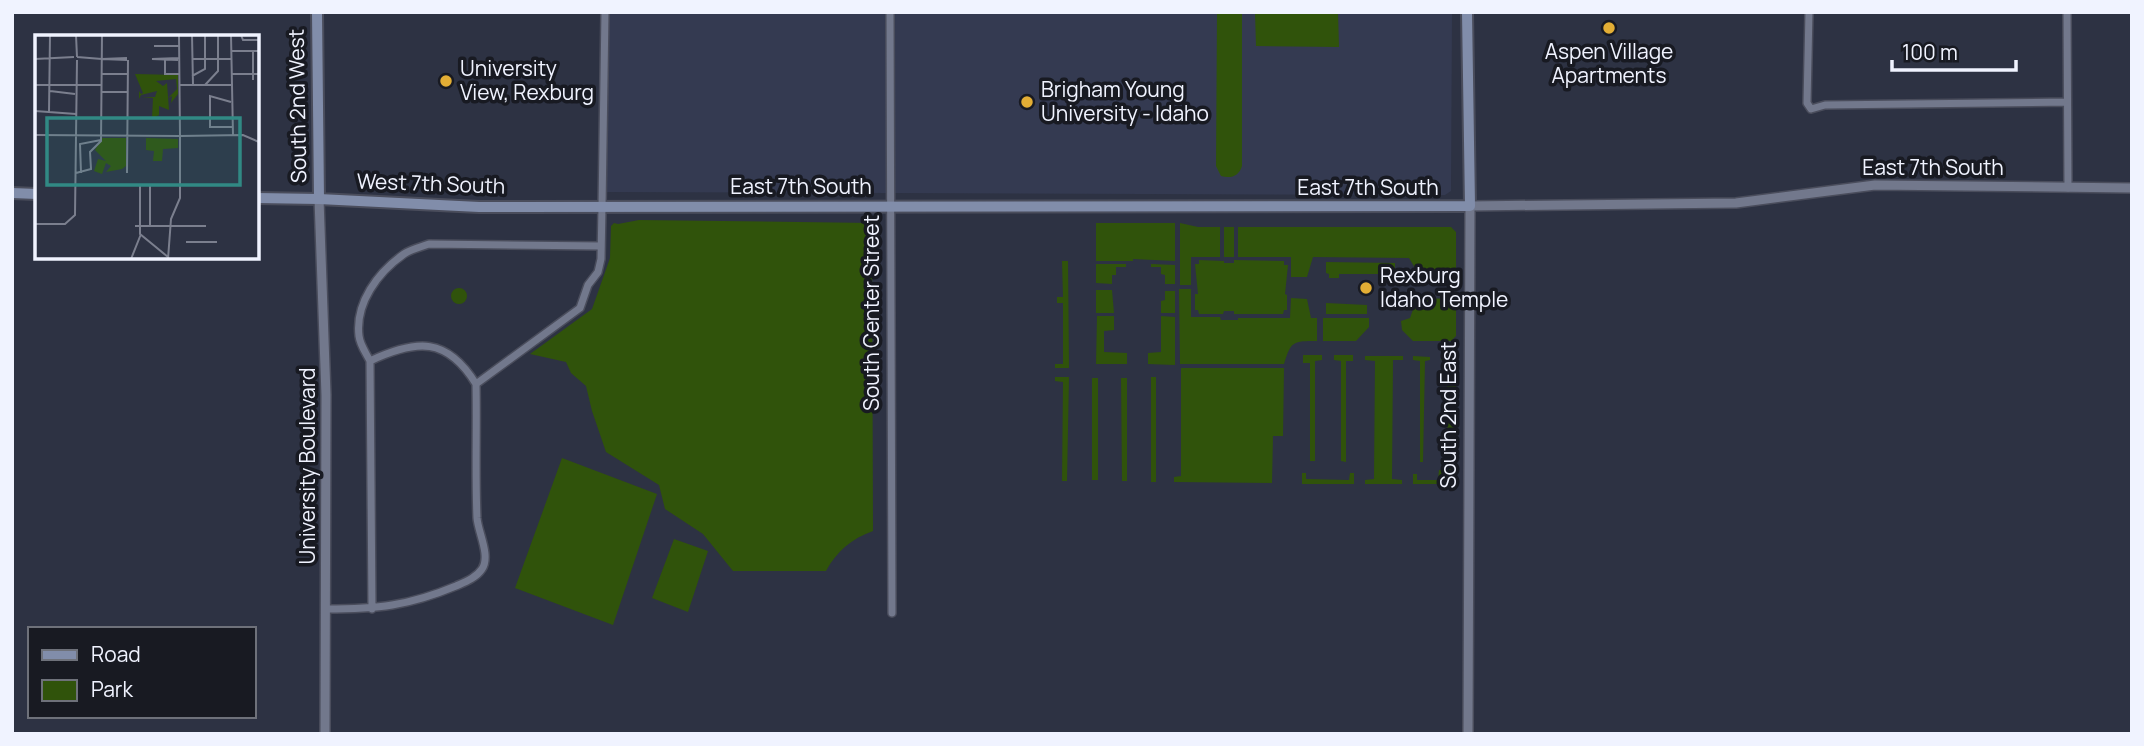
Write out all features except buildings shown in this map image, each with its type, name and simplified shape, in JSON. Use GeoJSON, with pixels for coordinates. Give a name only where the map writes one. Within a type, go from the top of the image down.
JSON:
{"type":"FeatureCollection","features":[{"type":"Feature","properties":{"kind":"main road","name":"South 2nd West"},"geometry":{"type":"LineString","coordinates":[[317,12],[319,199]]}},
{"type":"Feature","properties":{"kind":"main road","name":"South 2nd East"},"geometry":{"type":"LineString","coordinates":[[1467,12],[1470,206]]}},
{"type":"Feature","properties":{"kind":"main road"},"geometry":{"type":"LineString","coordinates":[[12,193],[35,194]]}},
{"type":"Feature","properties":{"kind":"main road","name":"West 7th South"},"geometry":{"type":"LineString","coordinates":[[259,198],[467,206],[602,207]]}},
{"type":"Feature","properties":{"kind":"main road","name":"East 7th South"},"geometry":{"type":"LineString","coordinates":[[602,207],[1470,206]]}},
{"type":"Feature","properties":{"kind":"street"},"geometry":{"type":"LineString","coordinates":[[476,384],[580,308],[588,285],[598,272],[601,246],[605,12]]}},
{"type":"Feature","properties":{"kind":"street","name":"South Center Street"},"geometry":{"type":"LineString","coordinates":[[890,12],[892,612]]}},
{"type":"Feature","properties":{"kind":"street"},"geometry":{"type":"LineString","coordinates":[[1809,12],[1807,103],[1811,108],[1825,105],[2067,102]]}},
{"type":"Feature","properties":{"kind":"street"},"geometry":{"type":"LineString","coordinates":[[2067,12],[2068,188]]}},
{"type":"Feature","properties":{"kind":"street","name":"East 7th South"},"geometry":{"type":"LineString","coordinates":[[1470,206],[1735,203],[1875,185],[2132,188]]}},
{"type":"Feature","properties":{"kind":"street","name":"University Boulevard"},"geometry":{"type":"LineString","coordinates":[[319,199],[326,395],[325,734]]}},
{"type":"Feature","properties":{"kind":"street","name":"South 2nd East"},"geometry":{"type":"LineString","coordinates":[[1468,734],[1470,206]]}},
{"type":"Feature","properties":{"kind":"street"},"geometry":{"type":"LineString","coordinates":[[372,609],[370,361],[359,336],[361,315],[368,291],[386,269],[406,253],[429,244],[601,246]]}},
{"type":"Feature","properties":{"kind":"street"},"geometry":{"type":"LineString","coordinates":[[326,609],[372,609],[404,605],[430,597],[472,579],[483,568],[486,557],[477,520],[476,384],[465,366],[449,353],[427,345],[408,345],[370,361]]}},
{"type":"Feature","properties":{"kind":"shaded area","name":"Brigham Young University - Idaho"},"geometry":{"type":"Polygon","coordinates":[[[603,12],[1452,12],[1451,191],[1445,195],[601,192],[603,12]]]}},
{"type":"Feature","properties":{"kind":"green space"},"geometry":{"type":"Polygon","coordinates":[[[1217,12],[1242,12],[1242,166],[1237,174],[1228,177],[1221,176],[1216,166],[1217,12]]]}},
{"type":"Feature","properties":{"kind":"green space"},"geometry":{"type":"Polygon","coordinates":[[[1255,12],[1338,12],[1339,47],[1256,46],[1255,12]]]}},
{"type":"Feature","properties":{"kind":"green space"},"geometry":{"type":"Polygon","coordinates":[[[639,220],[872,223],[873,531],[845,546],[826,571],[733,571],[703,534],[665,509],[659,485],[606,452],[586,386],[571,373],[566,362],[530,354],[592,309],[610,258],[611,226],[614,223],[639,220]]]}},
{"type":"Feature","properties":{"kind":"green space"},"geometry":{"type":"Polygon","coordinates":[[[1096,223],[1175,223],[1175,261],[1096,261],[1096,223]]]}},
{"type":"Feature","properties":{"kind":"green space"},"geometry":{"type":"Polygon","coordinates":[[[1180,223],[1198,227],[1220,227],[1220,257],[1191,257],[1191,285],[1180,285],[1180,223]]]}},
{"type":"Feature","properties":{"kind":"green space"},"geometry":{"type":"Polygon","coordinates":[[[1224,227],[1234,227],[1234,257],[1224,257],[1224,227]]]}},
{"type":"Feature","properties":{"kind":"green space"},"geometry":{"type":"Polygon","coordinates":[[[1238,227],[1451,227],[1456,232],[1456,278],[1417,279],[1409,258],[1313,257],[1307,277],[1291,277],[1291,257],[1238,257],[1238,227]]]}},
{"type":"Feature","properties":{"kind":"green space"},"geometry":{"type":"Polygon","coordinates":[[[1199,260],[1224,263],[1234,263],[1234,260],[1284,261],[1284,265],[1288,265],[1285,294],[1287,310],[1284,310],[1283,314],[1234,314],[1234,311],[1224,311],[1223,314],[1199,314],[1198,310],[1195,310],[1195,294],[1198,294],[1195,264],[1199,264],[1199,260]]]}},
{"type":"Feature","properties":{"kind":"green space"},"geometry":{"type":"Polygon","coordinates":[[[1062,261],[1068,261],[1069,368],[1055,368],[1055,364],[1063,364],[1063,303],[1057,303],[1057,297],[1063,297],[1062,261]]]}},
{"type":"Feature","properties":{"kind":"green space"},"geometry":{"type":"Polygon","coordinates":[[[1326,262],[1395,263],[1395,274],[1339,274],[1339,278],[1329,278],[1326,262]]]}},
{"type":"Feature","properties":{"kind":"green space"},"geometry":{"type":"Polygon","coordinates":[[[1096,264],[1126,264],[1126,267],[1116,267],[1112,284],[1096,283],[1096,264]]]}},
{"type":"Feature","properties":{"kind":"green space"},"geometry":{"type":"Polygon","coordinates":[[[1151,264],[1175,265],[1175,284],[1165,284],[1161,267],[1151,267],[1151,264]]]}},
{"type":"Feature","properties":{"kind":"green space"},"geometry":{"type":"Polygon","coordinates":[[[459,288],[465,290],[465,302],[459,304],[453,302],[451,296],[453,290],[459,288]]]}},
{"type":"Feature","properties":{"kind":"green space"},"geometry":{"type":"Polygon","coordinates":[[[1179,289],[1191,289],[1191,317],[1220,317],[1221,320],[1290,318],[1291,298],[1307,299],[1311,318],[1317,318],[1317,341],[1294,344],[1284,364],[1180,364],[1179,289]]]}},
{"type":"Feature","properties":{"kind":"green space"},"geometry":{"type":"Polygon","coordinates":[[[1096,290],[1112,290],[1114,313],[1096,313],[1096,290]]]}},
{"type":"Feature","properties":{"kind":"green space"},"geometry":{"type":"Polygon","coordinates":[[[1165,291],[1175,291],[1175,313],[1161,313],[1161,301],[1165,300],[1165,291]]]}},
{"type":"Feature","properties":{"kind":"green space"},"geometry":{"type":"Polygon","coordinates":[[[1417,298],[1456,299],[1456,336],[1451,341],[1413,341],[1402,330],[1401,321],[1410,318],[1417,298]]]}},
{"type":"Feature","properties":{"kind":"green space"},"geometry":{"type":"Polygon","coordinates":[[[1326,303],[1367,305],[1367,314],[1326,314],[1326,303]]]}},
{"type":"Feature","properties":{"kind":"green space"},"geometry":{"type":"Polygon","coordinates":[[[1097,316],[1114,316],[1114,330],[1104,331],[1104,352],[1127,353],[1127,364],[1096,364],[1097,316]]]}},
{"type":"Feature","properties":{"kind":"green space"},"geometry":{"type":"Polygon","coordinates":[[[1161,316],[1175,317],[1175,365],[1148,364],[1148,353],[1161,352],[1161,316]]]}},
{"type":"Feature","properties":{"kind":"green space"},"geometry":{"type":"Polygon","coordinates":[[[1323,318],[1369,318],[1369,327],[1356,341],[1323,341],[1323,318]]]}},
{"type":"Feature","properties":{"kind":"green space"},"geometry":{"type":"Polygon","coordinates":[[[1303,355],[1322,355],[1322,360],[1315,361],[1315,461],[1310,461],[1310,363],[1303,363],[1303,355]]]}},
{"type":"Feature","properties":{"kind":"green space"},"geometry":{"type":"Polygon","coordinates":[[[1334,355],[1353,355],[1353,361],[1346,361],[1346,462],[1341,461],[1341,361],[1334,360],[1334,355]]]}},
{"type":"Feature","properties":{"kind":"green space"},"geometry":{"type":"Polygon","coordinates":[[[1365,356],[1403,356],[1403,360],[1393,360],[1392,479],[1402,480],[1402,484],[1365,484],[1365,480],[1374,479],[1375,361],[1365,360],[1365,356]]]}},
{"type":"Feature","properties":{"kind":"green space"},"geometry":{"type":"Polygon","coordinates":[[[1413,356],[1430,357],[1430,360],[1425,361],[1423,462],[1420,462],[1420,361],[1413,360],[1413,356]]]}},
{"type":"Feature","properties":{"kind":"green space"},"geometry":{"type":"Polygon","coordinates":[[[1441,356],[1451,356],[1456,363],[1456,477],[1451,484],[1413,484],[1413,474],[1417,474],[1417,480],[1438,480],[1439,470],[1447,469],[1447,361],[1441,360],[1441,356]]]}},
{"type":"Feature","properties":{"kind":"green space"},"geometry":{"type":"Polygon","coordinates":[[[1181,368],[1284,368],[1283,436],[1273,436],[1272,483],[1174,482],[1174,477],[1181,476],[1181,368]]]}},
{"type":"Feature","properties":{"kind":"green space"},"geometry":{"type":"Polygon","coordinates":[[[1055,377],[1069,377],[1067,481],[1062,481],[1063,382],[1055,381],[1055,377]]]}},
{"type":"Feature","properties":{"kind":"green space"},"geometry":{"type":"Polygon","coordinates":[[[1151,377],[1156,377],[1156,482],[1151,482],[1151,377]]]}},
{"type":"Feature","properties":{"kind":"green space"},"geometry":{"type":"Polygon","coordinates":[[[1092,378],[1098,378],[1098,480],[1092,480],[1092,378]]]}},
{"type":"Feature","properties":{"kind":"green space"},"geometry":{"type":"Polygon","coordinates":[[[1121,378],[1127,378],[1127,481],[1122,481],[1121,378]]]}},
{"type":"Feature","properties":{"kind":"green space"},"geometry":{"type":"Polygon","coordinates":[[[562,458],[657,494],[613,625],[515,588],[562,458]]]}},
{"type":"Feature","properties":{"kind":"green space"},"geometry":{"type":"Polygon","coordinates":[[[1302,473],[1306,473],[1306,479],[1349,480],[1350,473],[1354,473],[1354,484],[1302,484],[1302,473]]]}},
{"type":"Feature","properties":{"kind":"green space"},"geometry":{"type":"Polygon","coordinates":[[[674,539],[708,551],[688,612],[652,598],[674,539]]]}},
{"type":"Feature","properties":{"kind":"place","name":"Aspen Village Apartments"},"geometry":{"type":"Point","coordinates":[1609,28]}},
{"type":"Feature","properties":{"kind":"place","name":"University View, Rexburg"},"geometry":{"type":"Point","coordinates":[446,81]}},
{"type":"Feature","properties":{"kind":"place","name":"Brigham Young University - Idaho"},"geometry":{"type":"Point","coordinates":[1027,102]}},
{"type":"Feature","properties":{"kind":"place","name":"Rexburg Idaho Temple"},"geometry":{"type":"Point","coordinates":[1366,288]}}]}
